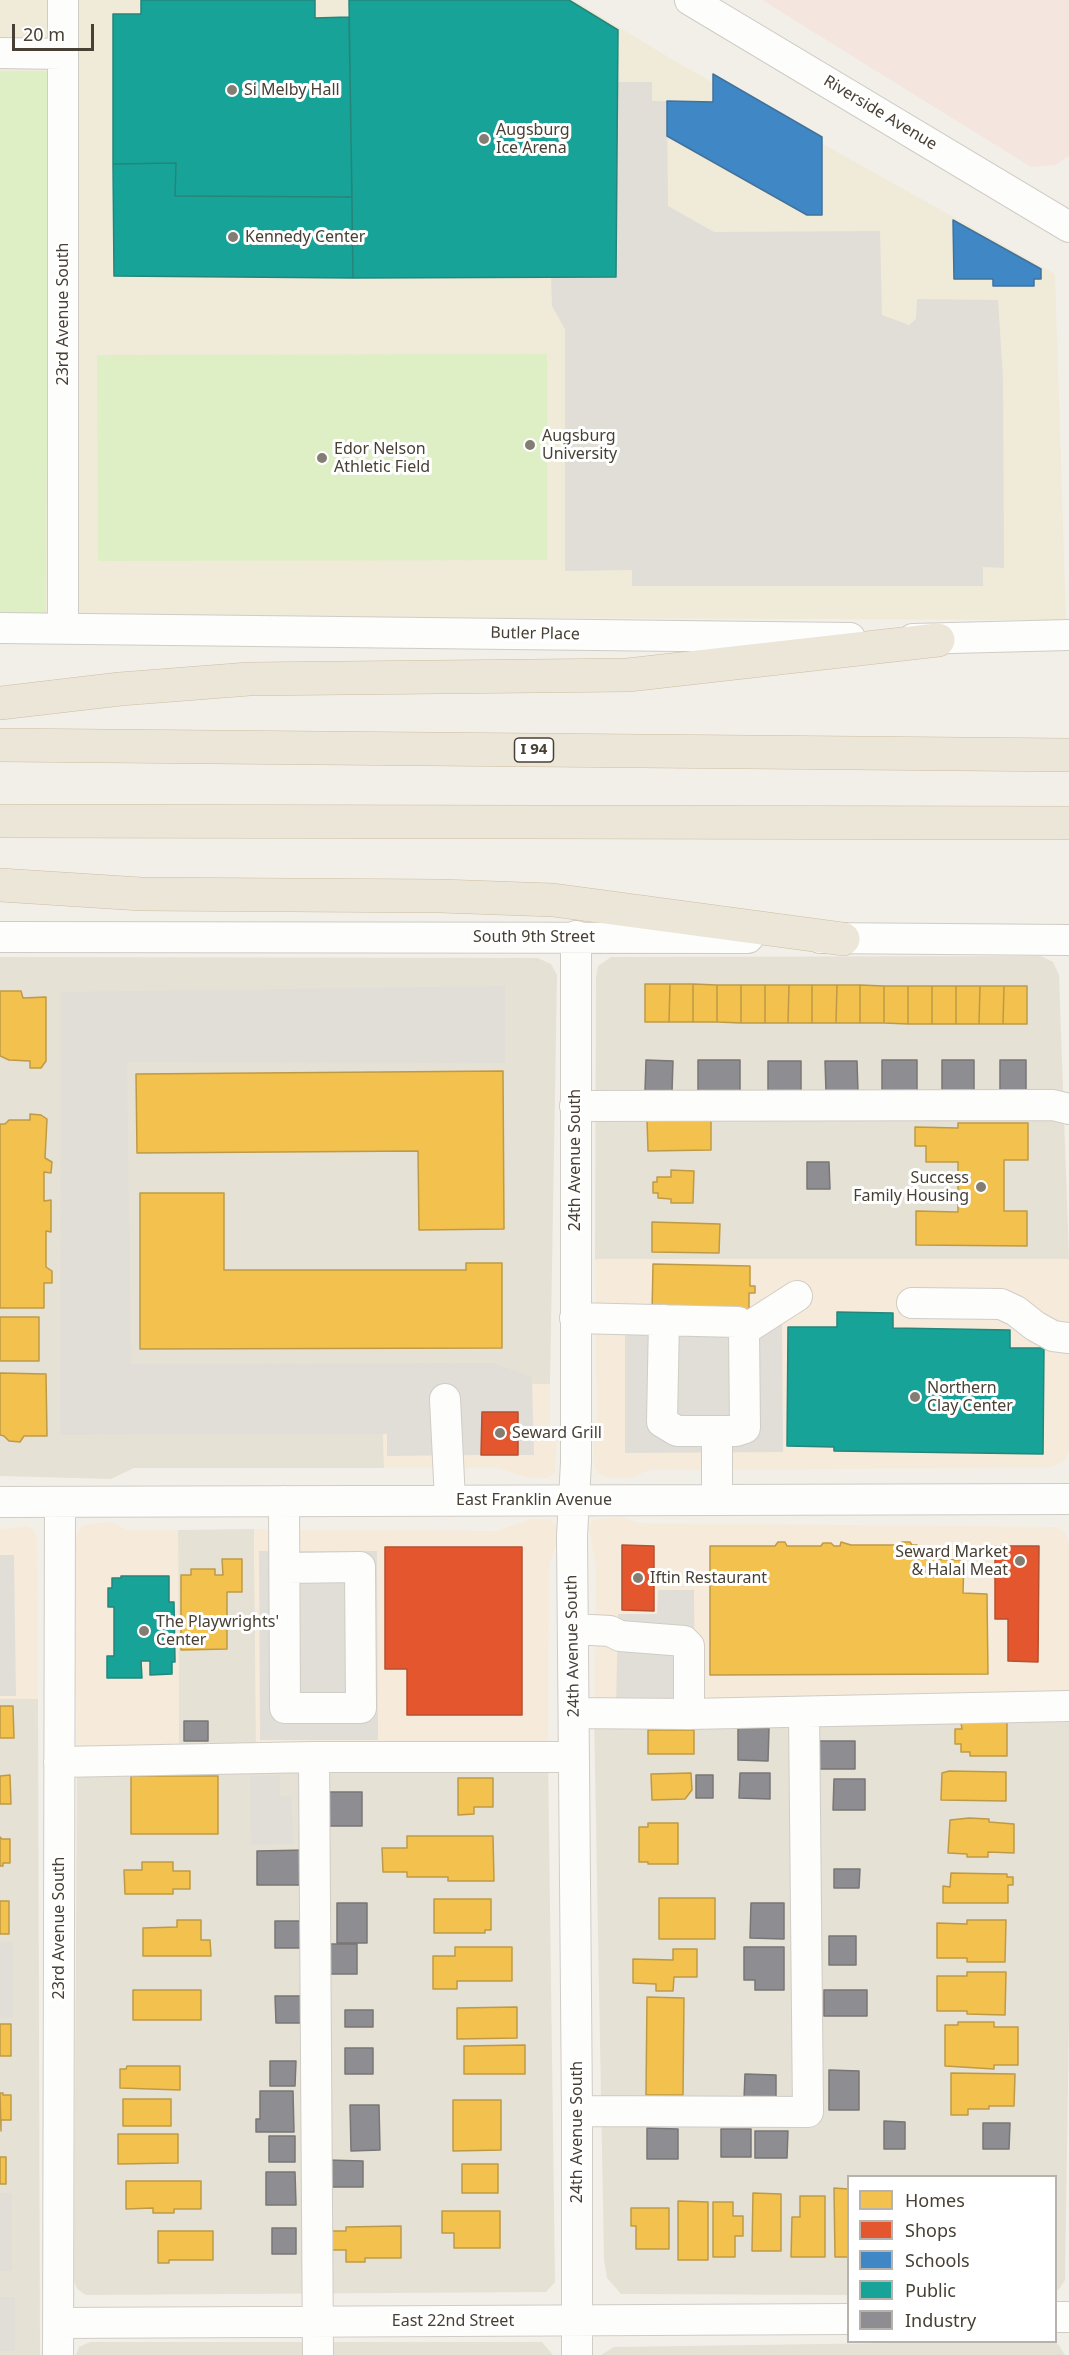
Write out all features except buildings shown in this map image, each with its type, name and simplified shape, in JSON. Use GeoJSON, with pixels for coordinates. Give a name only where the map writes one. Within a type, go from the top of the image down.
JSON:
{"type":"FeatureCollection","features":[{"type":"Feature","properties":{"kind":"highway"},"geometry":{"type":"LineString","coordinates":[[0,702],[249,678],[628,675],[938,640]]}},
{"type":"Feature","properties":{"kind":"highway","name":"I 94"},"geometry":{"type":"LineString","coordinates":[[0,745],[1069,755]]}},
{"type":"Feature","properties":{"kind":"highway"},"geometry":{"type":"LineString","coordinates":[[0,821],[1069,823]]}},
{"type":"Feature","properties":{"kind":"highway"},"geometry":{"type":"LineString","coordinates":[[0,885],[141,894],[441,896],[553,900],[843,939]]}},
{"type":"Feature","properties":{"kind":"street","name":"23rd Avenue South"},"geometry":{"type":"LineString","coordinates":[[63,0],[63,628]]}},
{"type":"Feature","properties":{"kind":"street","name":"Riverside Avenue"},"geometry":{"type":"LineString","coordinates":[[690,0],[1069,227]]}},
{"type":"Feature","properties":{"kind":"street"},"geometry":{"type":"LineString","coordinates":[[0,53],[63,54]]}},
{"type":"Feature","properties":{"kind":"street","name":"Butler Place"},"geometry":{"type":"LineString","coordinates":[[0,628],[938,640],[1069,635]]}},
{"type":"Feature","properties":{"kind":"street","name":"South 9th Street"},"geometry":{"type":"LineString","coordinates":[[0,937],[90,939],[576,936],[1069,940]]}},
{"type":"Feature","properties":{"kind":"street","name":"24th Avenue South"},"geometry":{"type":"LineString","coordinates":[[576,936],[576,1462],[572,1536],[578,2111],[577,2355]]}},
{"type":"Feature","properties":{"kind":"street"},"geometry":{"type":"LineString","coordinates":[[575,1106],[1053,1105],[1069,1109]]}},
{"type":"Feature","properties":{"kind":"street"},"geometry":{"type":"LineString","coordinates":[[744,1330],[797,1296]]}},
{"type":"Feature","properties":{"kind":"street"},"geometry":{"type":"LineString","coordinates":[[912,1304],[1001,1304],[1016,1311],[1053,1336],[1069,1338]]}},
{"type":"Feature","properties":{"kind":"street"},"geometry":{"type":"LineString","coordinates":[[575,1318],[664,1320],[738,1322],[744,1330],[745,1428],[736,1431],[677,1431],[662,1422],[664,1320]]}},
{"type":"Feature","properties":{"kind":"street"},"geometry":{"type":"LineString","coordinates":[[445,1399],[450,1500]]}},
{"type":"Feature","properties":{"kind":"street"},"geometry":{"type":"LineString","coordinates":[[717,1431],[717,1500]]}},
{"type":"Feature","properties":{"kind":"street","name":"East Franklin Avenue"},"geometry":{"type":"LineString","coordinates":[[0,1502],[1069,1499]]}},
{"type":"Feature","properties":{"kind":"street"},"geometry":{"type":"LineString","coordinates":[[284,1501],[285,1708],[361,1708],[360,1567],[286,1568]]}},
{"type":"Feature","properties":{"kind":"street","name":"23rd Avenue South"},"geometry":{"type":"LineString","coordinates":[[58,2355],[60,1502]]}},
{"type":"Feature","properties":{"kind":"street"},"geometry":{"type":"LineString","coordinates":[[573,1629],[610,1631],[620,1636],[684,1641],[689,1646],[689,1714]]}},
{"type":"Feature","properties":{"kind":"street"},"geometry":{"type":"LineString","coordinates":[[574,1713],[804,1713],[1069,1706]]}},
{"type":"Feature","properties":{"kind":"street"},"geometry":{"type":"LineString","coordinates":[[578,2111],[808,2112],[804,1713]]}},
{"type":"Feature","properties":{"kind":"street"},"geometry":{"type":"LineString","coordinates":[[59,1762],[314,1757],[574,1757]]}},
{"type":"Feature","properties":{"kind":"street"},"geometry":{"type":"LineString","coordinates":[[314,1757],[318,2355]]}},
{"type":"Feature","properties":{"kind":"street","name":"East 22nd Street"},"geometry":{"type":"LineString","coordinates":[[58,2323],[847,2319]]}},
{"type":"Feature","properties":{"kind":"shaded area","name":"Augsburg University"},"geometry":{"type":"Polygon","coordinates":[[[0,0],[574,0],[673,60],[1055,274],[1066,620],[0,616],[0,0]]]}},
{"type":"Feature","properties":{"kind":"shaded area"},"geometry":{"type":"Polygon","coordinates":[[[762,0],[1069,0],[1069,156],[1055,165],[1031,167],[762,0]]]}},
{"type":"Feature","properties":{"kind":"shaded area"},"geometry":{"type":"Polygon","coordinates":[[[618,82],[652,82],[652,101],[667,101],[668,206],[714,232],[880,231],[882,315],[909,325],[916,319],[917,299],[998,300],[1003,378],[1004,568],[983,567],[983,586],[632,586],[632,570],[565,571],[565,329],[552,306],[551,277],[616,277],[618,82]]]}},
{"type":"Feature","properties":{"kind":"shaded area"},"geometry":{"type":"Polygon","coordinates":[[[1041,956],[1053,962],[1059,975],[1069,1259],[595,1259],[596,977],[598,966],[611,957],[1041,956]]]}},
{"type":"Feature","properties":{"kind":"shaded area"},"geometry":{"type":"Polygon","coordinates":[[[0,957],[538,958],[551,964],[557,975],[550,1384],[383,1385],[384,1468],[134,1468],[111,1479],[0,1476],[0,957]]]}},
{"type":"Feature","properties":{"kind":"shaded area"},"geometry":{"type":"Polygon","coordinates":[[[505,986],[505,1063],[127,1062],[131,1364],[494,1363],[532,1377],[534,1455],[518,1455],[518,1412],[482,1412],[481,1455],[387,1456],[387,1434],[60,1435],[61,992],[505,986]]]}},
{"type":"Feature","properties":{"kind":"shaded area"},"geometry":{"type":"Polygon","coordinates":[[[595,1259],[1069,1259],[1069,1451],[1064,1461],[1050,1468],[649,1470],[630,1478],[604,1477],[597,1473],[593,1462],[597,1432],[595,1259]]]}},
{"type":"Feature","properties":{"kind":"shaded area"},"geometry":{"type":"Polygon","coordinates":[[[625,1317],[782,1317],[783,1452],[625,1453],[625,1317]]]}},
{"type":"Feature","properties":{"kind":"shaded area"},"geometry":{"type":"Polygon","coordinates":[[[550,1384],[550,1427],[557,1442],[555,1473],[547,1478],[529,1478],[496,1468],[384,1468],[382,1385],[550,1384]]]}},
{"type":"Feature","properties":{"kind":"shaded area"},"geometry":{"type":"Polygon","coordinates":[[[619,1517],[640,1523],[1058,1527],[1066,1534],[1069,1544],[1069,1714],[594,1714],[596,1567],[589,1529],[591,1522],[598,1519],[619,1517]]]}},
{"type":"Feature","properties":{"kind":"shaded area"},"geometry":{"type":"Polygon","coordinates":[[[532,1519],[551,1519],[558,1527],[557,1542],[549,1565],[548,1756],[256,1756],[254,1529],[496,1531],[532,1519]]]}},
{"type":"Feature","properties":{"kind":"shaded area"},"geometry":{"type":"Polygon","coordinates":[[[111,1522],[128,1530],[178,1530],[179,1757],[77,1757],[74,1538],[81,1527],[88,1524],[111,1522]]]}},
{"type":"Feature","properties":{"kind":"shaded area"},"geometry":{"type":"Polygon","coordinates":[[[27,1526],[33,1529],[37,1536],[38,1699],[0,1699],[0,1529],[27,1526]]]}},
{"type":"Feature","properties":{"kind":"shaded area"},"geometry":{"type":"Polygon","coordinates":[[[254,1529],[257,1756],[548,1756],[555,2282],[546,2292],[86,2295],[77,2289],[74,2281],[77,1757],[179,1757],[178,1530],[254,1529]]]}},
{"type":"Feature","properties":{"kind":"shaded area"},"geometry":{"type":"Polygon","coordinates":[[[259,1551],[377,1551],[378,1740],[260,1740],[259,1551]]]}},
{"type":"Feature","properties":{"kind":"shaded area"},"geometry":{"type":"Polygon","coordinates":[[[0,1555],[14,1555],[16,1696],[0,1696],[0,1555]]]}},
{"type":"Feature","properties":{"kind":"shaded area"},"geometry":{"type":"Polygon","coordinates":[[[658,1590],[694,1590],[695,1707],[616,1707],[618,1614],[657,1614],[658,1590]]]}},
{"type":"Feature","properties":{"kind":"shaded area"},"geometry":{"type":"Polygon","coordinates":[[[0,1699],[38,1699],[40,2355],[0,2355],[0,1699]]]}},
{"type":"Feature","properties":{"kind":"shaded area"},"geometry":{"type":"Polygon","coordinates":[[[594,1714],[1069,1714],[1069,2021],[1065,2280],[1060,2288],[1057,2290],[1057,2175],[847,2175],[847,2295],[621,2294],[607,2278],[604,2259],[594,1714]]]}},
{"type":"Feature","properties":{"kind":"shaded area"},"geometry":{"type":"Polygon","coordinates":[[[280,1775],[280,1796],[292,1795],[293,1844],[251,1845],[250,1776],[280,1775]]]}},
{"type":"Feature","properties":{"kind":"shaded area"},"geometry":{"type":"Polygon","coordinates":[[[0,1942],[13,1942],[13,2018],[0,2018],[0,1942]]]}},
{"type":"Feature","properties":{"kind":"shaded area"},"geometry":{"type":"Polygon","coordinates":[[[0,2193],[12,2193],[12,2271],[0,2271],[0,2193]]]}},
{"type":"Feature","properties":{"kind":"shaded area"},"geometry":{"type":"Polygon","coordinates":[[[0,2297],[15,2297],[15,2351],[0,2351],[0,2297]]]}},
{"type":"Feature","properties":{"kind":"shaded area"},"geometry":{"type":"Polygon","coordinates":[[[90,2342],[542,2342],[553,2355],[76,2355],[79,2347],[90,2342]]]}},
{"type":"Feature","properties":{"kind":"shaded area"},"geometry":{"type":"Polygon","coordinates":[[[1056,2343],[1065,2355],[601,2355],[614,2347],[1056,2343]]]}},
{"type":"Feature","properties":{"kind":"green space"},"geometry":{"type":"Polygon","coordinates":[[[0,71],[49,71],[46,614],[0,614],[0,71]]]}},
{"type":"Feature","properties":{"kind":"green space","name":"Edor Nelson Athletic Field"},"geometry":{"type":"Polygon","coordinates":[[[547,354],[547,560],[98,561],[97,355],[547,354]]]}},
{"type":"Feature","properties":{"kind":"place","name":"Si Melby Hall"},"geometry":{"type":"Point","coordinates":[232,90]}},
{"type":"Feature","properties":{"kind":"place","name":"Augsburg Ice Arena"},"geometry":{"type":"Point","coordinates":[484,139]}},
{"type":"Feature","properties":{"kind":"place","name":"Kennedy Center"},"geometry":{"type":"Point","coordinates":[233,237]}},
{"type":"Feature","properties":{"kind":"place","name":"Augsburg University"},"geometry":{"type":"Point","coordinates":[530,445]}},
{"type":"Feature","properties":{"kind":"place","name":"Edor Nelson Athletic Field"},"geometry":{"type":"Point","coordinates":[322,458]}},
{"type":"Feature","properties":{"kind":"place","name":"Success Family Housing"},"geometry":{"type":"Point","coordinates":[981,1187]}},
{"type":"Feature","properties":{"kind":"place","name":"Northern Clay Center"},"geometry":{"type":"Point","coordinates":[915,1397]}},
{"type":"Feature","properties":{"kind":"place","name":"Seward Grill"},"geometry":{"type":"Point","coordinates":[500,1433]}},
{"type":"Feature","properties":{"kind":"place","name":"Seward Market & Halal Meat"},"geometry":{"type":"Point","coordinates":[1020,1561]}},
{"type":"Feature","properties":{"kind":"place","name":"Iftin Restaurant"},"geometry":{"type":"Point","coordinates":[638,1578]}},
{"type":"Feature","properties":{"kind":"place","name":"The Playwrights' Center"},"geometry":{"type":"Point","coordinates":[144,1631]}}]}
